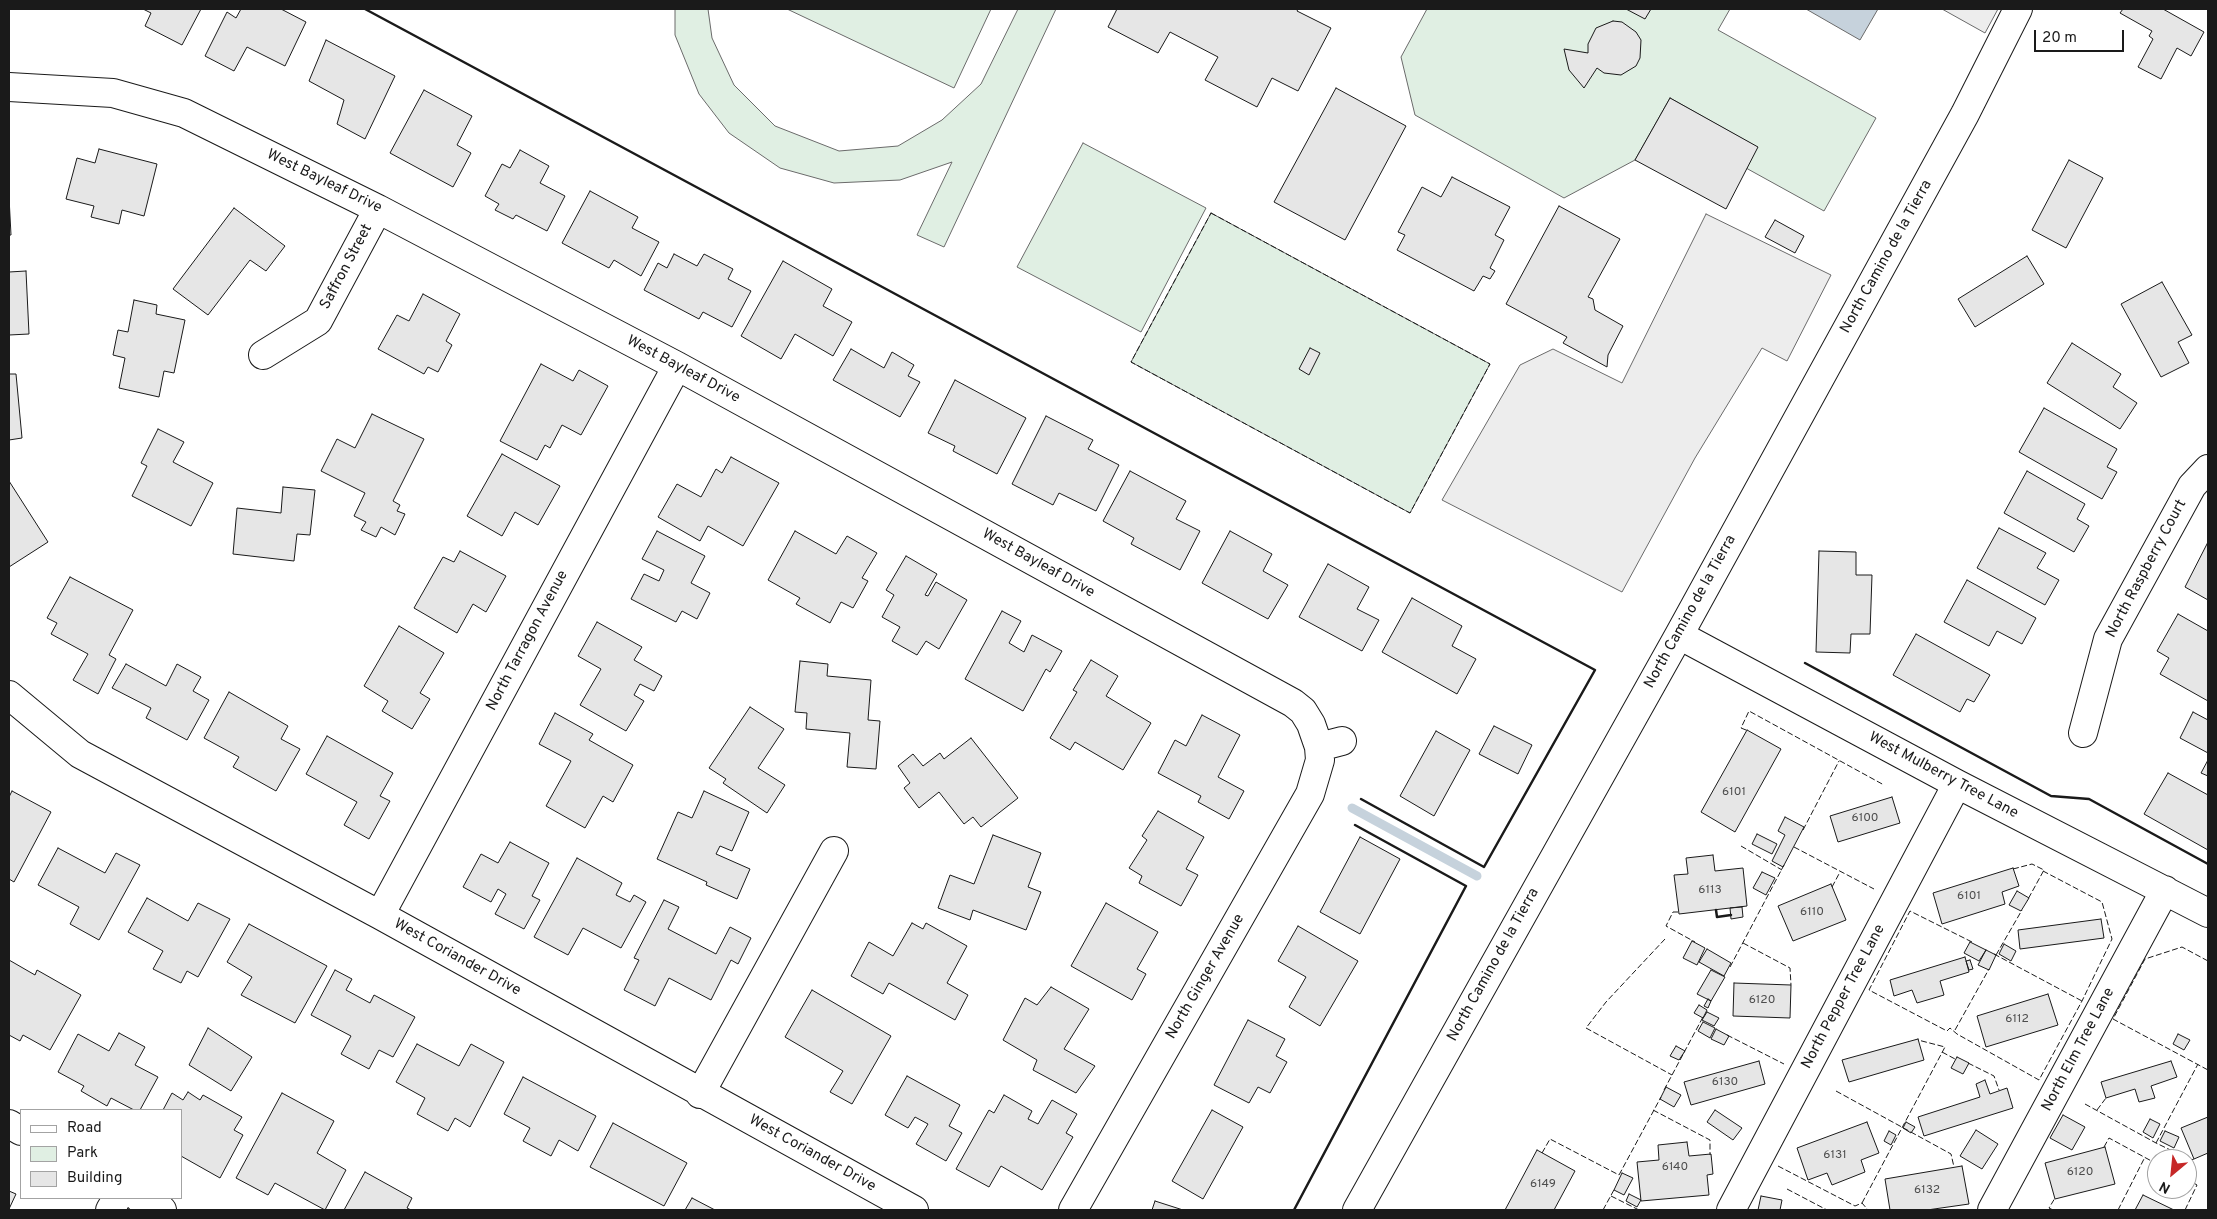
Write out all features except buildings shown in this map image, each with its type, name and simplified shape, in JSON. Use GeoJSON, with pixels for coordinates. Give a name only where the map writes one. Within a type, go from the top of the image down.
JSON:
{"type":"FeatureCollection","features":[{"type":"Feature","properties":{"kind":"street","name":"North Camino de la Tierra"},"geometry":{"type":"LineString","coordinates":[[1357,1210],[1679,635],[1965,114],[2018,9]]}},
{"type":"Feature","properties":{"kind":"street","name":"West Bayleaf Drive"},"geometry":{"type":"LineString","coordinates":[[9,87],[113,93],[184,113],[378,209],[677,366],[1294,703],[1303,711],[1326,742]]}},
{"type":"Feature","properties":{"kind":"street","name":"Saffron Street"},"geometry":{"type":"LineString","coordinates":[[263,355],[318,321],[378,209]]}},
{"type":"Feature","properties":{"kind":"street","name":"North Tarragon Avenue"},"geometry":{"type":"LineString","coordinates":[[380,916],[677,366]]}},
{"type":"Feature","properties":{"kind":"street","name":"North Raspberry Court"},"geometry":{"type":"LineString","coordinates":[[2083,733],[2108,639],[2192,486],[2208,469]]}},
{"type":"Feature","properties":{"kind":"street","name":"West Mulberry Tree Lane"},"geometry":{"type":"LineString","coordinates":[[1679,635],[1957,784],[2208,913]]}},
{"type":"Feature","properties":{"kind":"street","name":"West Coriander Drive"},"geometry":{"type":"LineString","coordinates":[[9,695],[80,754],[380,916],[700,1094],[914,1210]]}},
{"type":"Feature","properties":{"kind":"street","name":"North Ginger Avenue"},"geometry":{"type":"LineString","coordinates":[[1073,1210],[1310,794],[1326,742]]}},
{"type":"Feature","properties":{"kind":"street","name":"North Pepper Tree Lane"},"geometry":{"type":"LineString","coordinates":[[1732,1210],[1957,784]]}},
{"type":"Feature","properties":{"kind":"street"},"geometry":{"type":"LineString","coordinates":[[700,1094],[834,851]]}},
{"type":"Feature","properties":{"kind":"street","name":"North Elm Tree Lane"},"geometry":{"type":"LineString","coordinates":[[1992,1210],[2165,890]]}},
{"type":"Feature","properties":{"kind":"street"},"geometry":{"type":"LineString","coordinates":[[9,1124],[20,1130]]}},
{"type":"Feature","properties":{"kind":"street"},"geometry":{"type":"LineString","coordinates":[[110,1210],[116,1199]]}},
{"type":"Feature","properties":{"kind":"street"},"geometry":{"type":"LineString","coordinates":[[141,1199],[162,1210]]}},
{"type":"Feature","properties":{"kind":"green space"},"geometry":{"type":"Polygon","coordinates":[[[675,9],[708,9],[712,38],[734,85],[775,126],[839,151],[898,146],[942,120],[981,84],[1018,9],[1056,9],[944,247],[917,235],[952,162],[900,180],[834,183],[780,168],[729,133],[699,94],[675,35],[675,9]]]}},
{"type":"Feature","properties":{"kind":"green space"},"geometry":{"type":"Polygon","coordinates":[[[787,9],[991,9],[954,88],[787,9]]]}},
{"type":"Feature","properties":{"kind":"green space"},"geometry":{"type":"Polygon","coordinates":[[[1427,9],[1730,9],[1718,30],[1876,118],[1824,211],[1746,168],[1757,147],[1670,98],[1635,160],[1564,198],[1415,115],[1401,57],[1427,9]]]}},
{"type":"Feature","properties":{"kind":"green space"},"geometry":{"type":"Polygon","coordinates":[[[1083,143],[1206,208],[1141,332],[1017,267],[1083,143]]]}},
{"type":"Feature","properties":{"kind":"green space"},"geometry":{"type":"Polygon","coordinates":[[[1211,213],[1490,364],[1410,513],[1131,362],[1211,213]]]}},
{"type":"Feature","properties":{"kind":"shaded area"},"geometry":{"type":"Polygon","coordinates":[[[1806,9],[1878,9],[1860,40],[1806,9]]]}},
{"type":"Feature","properties":{"kind":"shaded area"},"geometry":{"type":"Polygon","coordinates":[[[1942,9],[1998,9],[1985,33],[1942,9]]]}},
{"type":"Feature","properties":{"kind":"shaded area"},"geometry":{"type":"Polygon","coordinates":[[[1706,214],[1831,275],[1787,361],[1762,348],[1695,458],[1622,592],[1442,500],[1520,365],[1553,349],[1622,383],[1706,214]]]}},
{"type":"Feature","properties":{"kind":"waterway"},"geometry":{"type":"LineString","coordinates":[[1352,808],[1477,876]]}},
{"type":"Feature","properties":{"kind":"fence"},"geometry":{"type":"LineString","coordinates":[[1211,213],[1490,364],[1410,513],[1131,362],[1211,213]]}},
{"type":"Feature","properties":{"kind":"fence"},"geometry":{"type":"LineString","coordinates":[[1746,730],[1741,728],[1749,711],[1884,785]]}},
{"type":"Feature","properties":{"kind":"fence"},"geometry":{"type":"LineString","coordinates":[[1803,830],[1839,761]]}},
{"type":"Feature","properties":{"kind":"fence"},"geometry":{"type":"LineString","coordinates":[[1741,846],[1782,870]]}},
{"type":"Feature","properties":{"kind":"fence"},"geometry":{"type":"LineString","coordinates":[[1794,847],[1874,889]]}},
{"type":"Feature","properties":{"kind":"fence"},"geometry":{"type":"LineString","coordinates":[[2013,869],[2032,864],[2044,870],[2027,901]]}},
{"type":"Feature","properties":{"kind":"fence"},"geometry":{"type":"LineString","coordinates":[[1730,967],[1784,865]]}},
{"type":"Feature","properties":{"kind":"fence"},"geometry":{"type":"LineString","coordinates":[[1972,942],[1910,911],[1869,990],[1947,1031],[1950,1028],[1957,1034],[2039,1080],[2082,1001],[2112,939],[2102,902],[2043,871]]}},
{"type":"Feature","properties":{"kind":"fence"},"geometry":{"type":"LineString","coordinates":[[1832,887],[1840,872]]}},
{"type":"Feature","properties":{"kind":"fence"},"geometry":{"type":"LineString","coordinates":[[1996,955],[2022,910]]}},
{"type":"Feature","properties":{"kind":"fence"},"geometry":{"type":"LineString","coordinates":[[1678,912],[1673,912],[1666,926],[1695,942]]}},
{"type":"Feature","properties":{"kind":"fence"},"geometry":{"type":"LineString","coordinates":[[1665,939],[1606,1002],[1586,1028],[1672,1075]]}},
{"type":"Feature","properties":{"kind":"fence"},"geometry":{"type":"LineString","coordinates":[[1743,943],[1790,968],[1791,985]]}},
{"type":"Feature","properties":{"kind":"fence"},"geometry":{"type":"LineString","coordinates":[[2208,961],[2182,947],[2145,959],[2113,1019],[2208,1070]]}},
{"type":"Feature","properties":{"kind":"fence"},"geometry":{"type":"LineString","coordinates":[[1994,954],[2082,1001]]}},
{"type":"Feature","properties":{"kind":"fence"},"geometry":{"type":"LineString","coordinates":[[1955,1030],[1989,969]]}},
{"type":"Feature","properties":{"kind":"fence"},"geometry":{"type":"LineString","coordinates":[[1664,1090],[1703,1017]]}},
{"type":"Feature","properties":{"kind":"fence"},"geometry":{"type":"LineString","coordinates":[[1727,1035],[1784,1064]]}},
{"type":"Feature","properties":{"kind":"fence"},"geometry":{"type":"LineString","coordinates":[[1862,1203],[1945,1047],[1918,1040]]}},
{"type":"Feature","properties":{"kind":"fence"},"geometry":{"type":"LineString","coordinates":[[1942,1052],[1955,1059],[1957,1057]]}},
{"type":"Feature","properties":{"kind":"fence"},"geometry":{"type":"LineString","coordinates":[[1968,1063],[1994,1076],[1999,1090]]}},
{"type":"Feature","properties":{"kind":"fence"},"geometry":{"type":"LineString","coordinates":[[2156,1143],[2198,1064]]}},
{"type":"Feature","properties":{"kind":"fence"},"geometry":{"type":"LineString","coordinates":[[1836,1091],[1951,1154],[1954,1167]]}},
{"type":"Feature","properties":{"kind":"fence"},"geometry":{"type":"LineString","coordinates":[[1619,1175],[1661,1097]]}},
{"type":"Feature","properties":{"kind":"fence"},"geometry":{"type":"LineString","coordinates":[[2097,1110],[2106,1098]]}},
{"type":"Feature","properties":{"kind":"fence"},"geometry":{"type":"LineString","coordinates":[[2085,1104],[2168,1149]]}},
{"type":"Feature","properties":{"kind":"fence"},"geometry":{"type":"LineString","coordinates":[[1653,1110],[1710,1140],[1710,1155]]}},
{"type":"Feature","properties":{"kind":"fence"},"geometry":{"type":"LineString","coordinates":[[2104,1147],[2109,1138],[2147,1159]]}},
{"type":"Feature","properties":{"kind":"fence"},"geometry":{"type":"LineString","coordinates":[[1542,1153],[1550,1139],[1619,1175]]}},
{"type":"Feature","properties":{"kind":"fence"},"geometry":{"type":"LineString","coordinates":[[2118,1210],[2145,1157]]}},
{"type":"Feature","properties":{"kind":"fence"},"geometry":{"type":"LineString","coordinates":[[1778,1166],[1855,1206],[1862,1203],[1868,1210]]}},
{"type":"Feature","properties":{"kind":"fence"},"geometry":{"type":"LineString","coordinates":[[1603,1210],[1615,1188]]}},
{"type":"Feature","properties":{"kind":"fence"},"geometry":{"type":"LineString","coordinates":[[1787,1189],[1827,1210]]}},
{"type":"Feature","properties":{"kind":"fence"},"geometry":{"type":"LineString","coordinates":[[1611,1196],[1639,1210]]}},
{"type":"Feature","properties":{"kind":"fence"},"geometry":{"type":"LineString","coordinates":[[2053,1210],[2049,1208],[2055,1198]]}},
{"type":"Feature","properties":{"kind":"fence"},"geometry":{"type":"LineString","coordinates":[[2185,1210],[2190,1199]]}},
{"type":"Feature","properties":{"kind":"wall"},"geometry":{"type":"LineString","coordinates":[[365,9],[1595,670],[1484,867],[1361,799]]}},
{"type":"Feature","properties":{"kind":"wall"},"geometry":{"type":"LineString","coordinates":[[1805,663],[2051,796],[2089,799],[2208,864]]}},
{"type":"Feature","properties":{"kind":"wall"},"geometry":{"type":"LineString","coordinates":[[1294,1210],[1466,886],[1355,825]]}},
{"type":"Feature","properties":{"kind":"wall"},"geometry":{"type":"LineString","coordinates":[[1716,910],[1717,917],[1731,915]]}}]}
